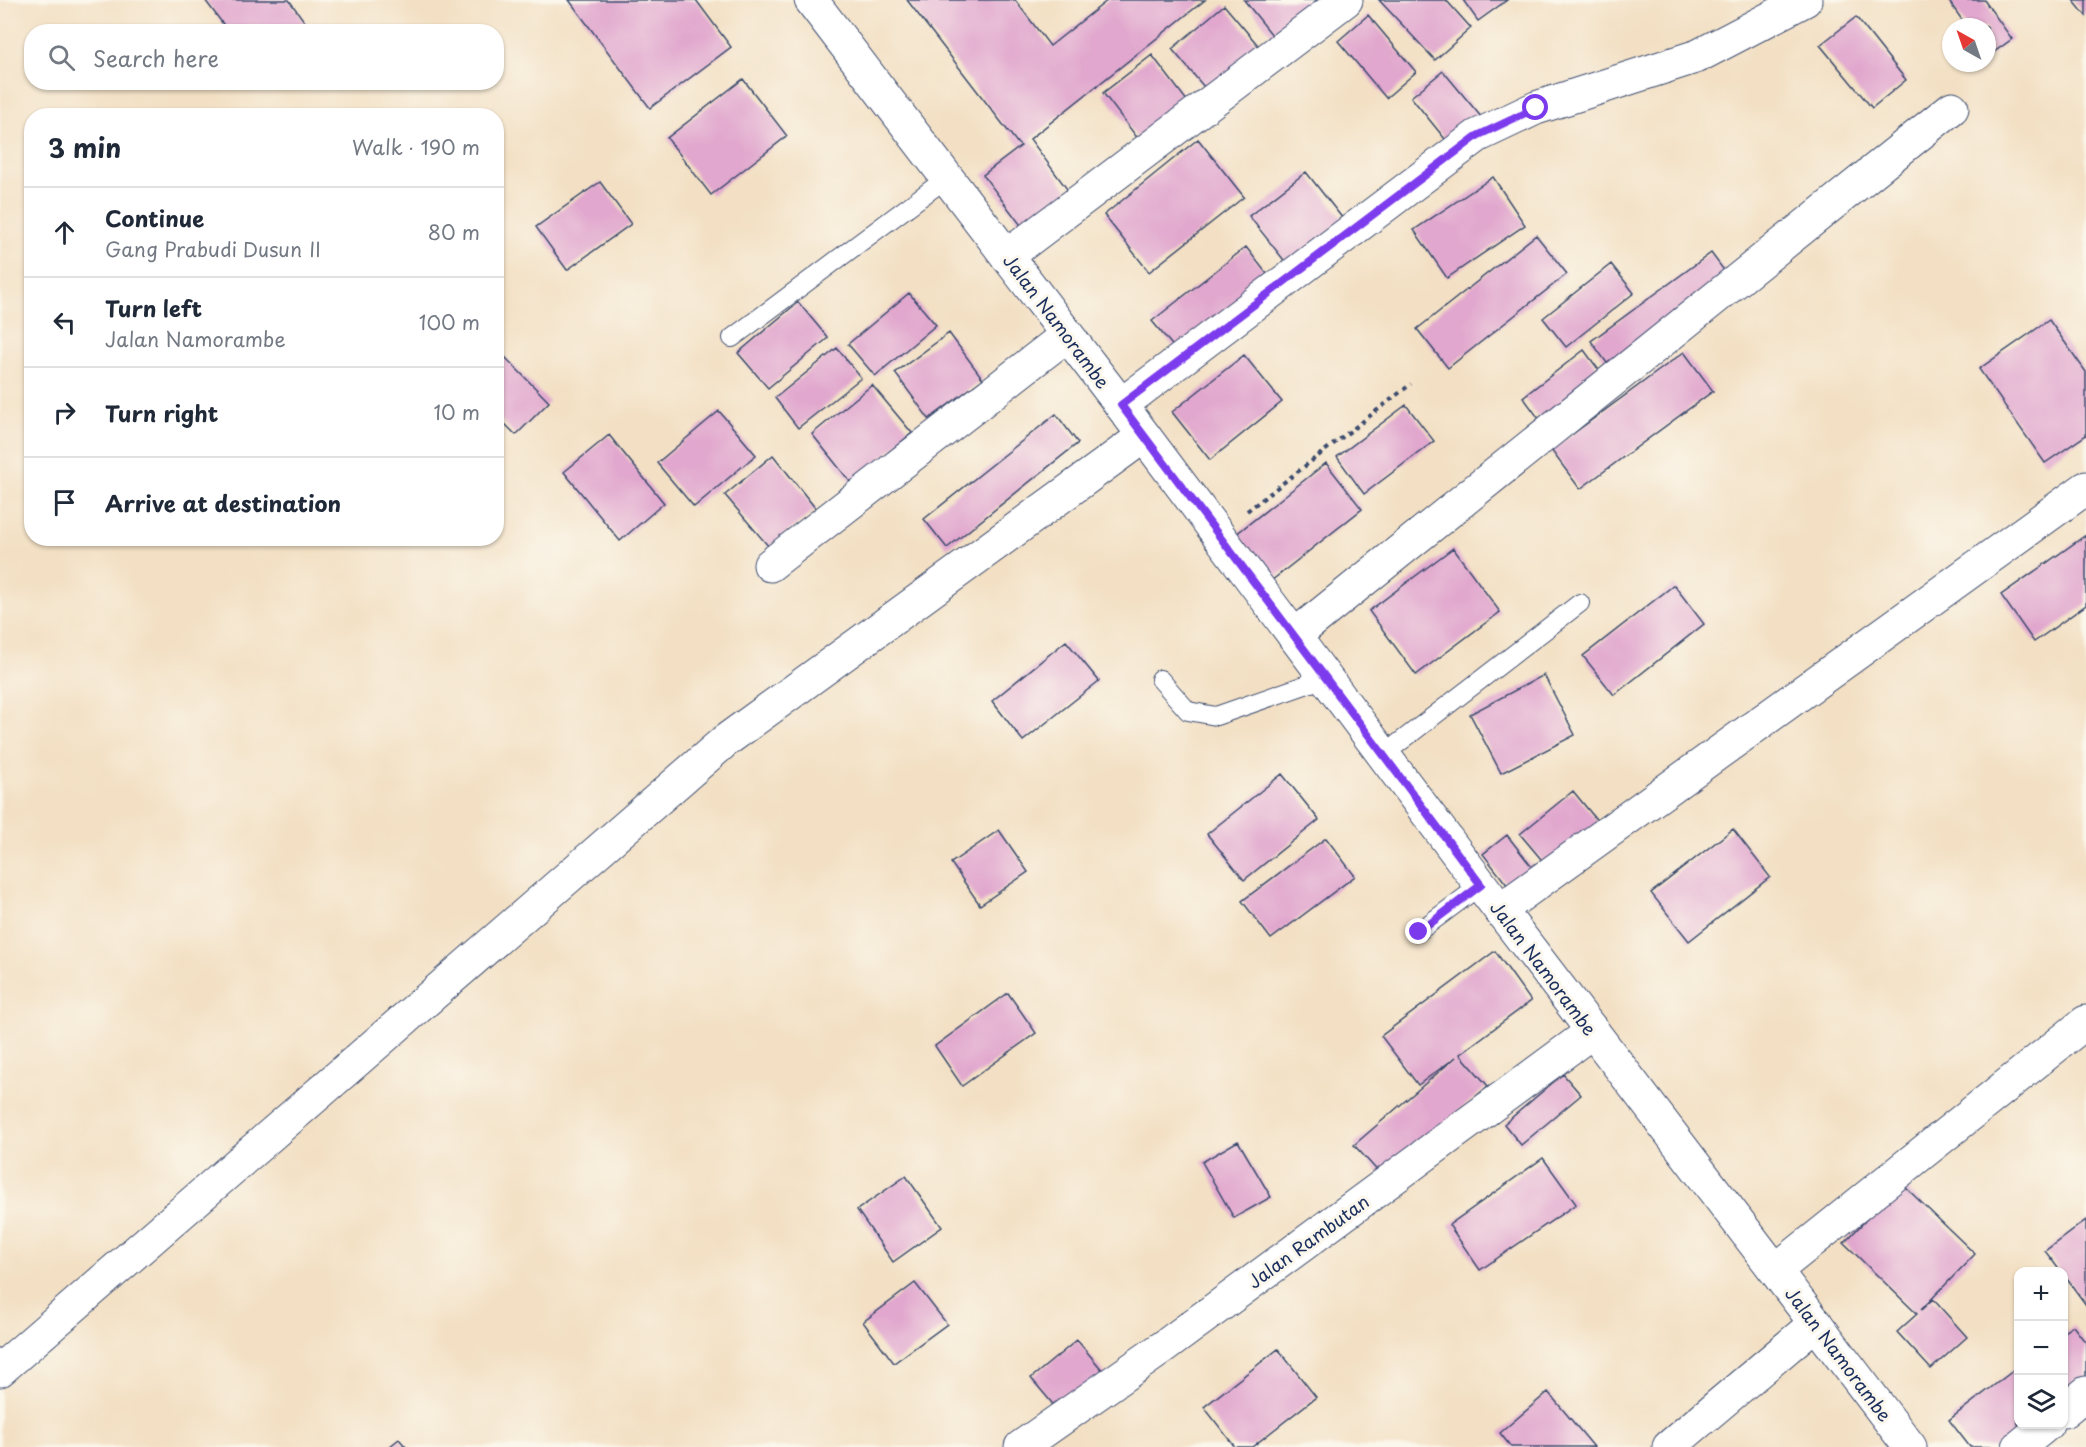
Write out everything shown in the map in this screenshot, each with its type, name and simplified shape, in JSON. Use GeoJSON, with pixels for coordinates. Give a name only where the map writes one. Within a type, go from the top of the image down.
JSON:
{"type":"FeatureCollection","features":[{"type":"Feature","properties":{"kind":"street","name":"Jalan Namorambe"},"geometry":{"type":"LineString","coordinates":[[812,0],[1121,405],[1491,898],[1910,1447]]}},
{"type":"Feature","properties":{"kind":"street"},"geometry":{"type":"LineString","coordinates":[[1007,256],[1346,0]]}},
{"type":"Feature","properties":{"kind":"street"},"geometry":{"type":"LineString","coordinates":[[1121,405],[1477,136],[1536,108],[1698,56],[1805,0]]}},
{"type":"Feature","properties":{"kind":"street"},"geometry":{"type":"LineString","coordinates":[[1294,636],[1952,108]]}},
{"type":"Feature","properties":{"kind":"street"},"geometry":{"type":"LineString","coordinates":[[770,565],[1067,335]]}},
{"type":"Feature","properties":{"kind":"street"},"geometry":{"type":"LineString","coordinates":[[0,1370],[725,741],[1144,436]]}},
{"type":"Feature","properties":{"kind":"street"},"geometry":{"type":"LineString","coordinates":[[1491,898],[2086,488]]}},
{"type":"Feature","properties":{"kind":"street"},"geometry":{"type":"LineString","coordinates":[[1776,1270],[2086,1022]]}},
{"type":"Feature","properties":{"kind":"street","name":"Jalan Rambutan"},"geometry":{"type":"LineString","coordinates":[[1021,1447],[1165,1346],[1593,1031]]}},
{"type":"Feature","properties":{"kind":"street"},"geometry":{"type":"LineString","coordinates":[[1669,1447],[1816,1323]]}},
{"type":"Feature","properties":{"kind":"street"},"geometry":{"type":"LineString","coordinates":[[2068,1408],[2086,1393]]}},
{"type":"Feature","properties":{"kind":"street"},"geometry":{"type":"LineString","coordinates":[[2019,1447],[2042,1429]]}},
{"type":"Feature","properties":{"kind":"lane"},"geometry":{"type":"LineString","coordinates":[[732,338],[948,177]]}},
{"type":"Feature","properties":{"kind":"lane"},"geometry":{"type":"LineString","coordinates":[[1383,754],[1581,603]]}},
{"type":"Feature","properties":{"kind":"lane"},"geometry":{"type":"LineString","coordinates":[[1160,679],[1188,711],[1216,716],[1325,678]]}},
{"type":"Feature","properties":{"kind":"lane"},"geometry":{"type":"LineString","coordinates":[[1419,932],[1491,898]]}},
{"type":"Feature","properties":{"kind":"path"},"geometry":{"type":"LineString","coordinates":[[1218,534],[1411,384]]}},
{"type":"Feature","properties":{"kind":"building"},"geometry":{"type":"Polygon","coordinates":[[[205,0],[289,0],[306,24],[223,24],[205,0]]]}},
{"type":"Feature","properties":{"kind":"building"},"geometry":{"type":"Polygon","coordinates":[[[569,0],[696,0],[731,47],[650,108],[569,0]]]}},
{"type":"Feature","properties":{"kind":"building"},"geometry":{"type":"Polygon","coordinates":[[[907,0],[1015,0],[1050,46],[1108,0],[1205,0],[1030,139],[1070,193],[1023,228],[983,175],[1021,146],[907,0]]]}},
{"type":"Feature","properties":{"kind":"building"},"geometry":{"type":"Polygon","coordinates":[[[1244,0],[1338,0],[1280,45],[1244,0]]]}},
{"type":"Feature","properties":{"kind":"building"},"geometry":{"type":"Polygon","coordinates":[[[1379,0],[1446,0],[1471,28],[1435,60],[1379,0]]]}},
{"type":"Feature","properties":{"kind":"building"},"geometry":{"type":"Polygon","coordinates":[[[1463,0],[1507,0],[1478,21],[1463,0]]]}},
{"type":"Feature","properties":{"kind":"building"},"geometry":{"type":"Polygon","coordinates":[[[1948,0],[1984,0],[2012,39],[1996,51],[1996,18],[1961,18],[1948,0]]]}},
{"type":"Feature","properties":{"kind":"building"},"geometry":{"type":"Polygon","coordinates":[[[2073,0],[2086,0],[2086,16],[2073,0]]]}},
{"type":"Feature","properties":{"kind":"building"},"geometry":{"type":"Polygon","coordinates":[[[1224,5],[1262,50],[1210,94],[1172,49],[1224,5]]]}},
{"type":"Feature","properties":{"kind":"building"},"geometry":{"type":"Polygon","coordinates":[[[1368,15],[1416,72],[1386,98],[1338,41],[1368,15]]]}},
{"type":"Feature","properties":{"kind":"building"},"geometry":{"type":"Polygon","coordinates":[[[1856,17],[1906,80],[1872,108],[1820,45],[1856,17]]]}},
{"type":"Feature","properties":{"kind":"building"},"geometry":{"type":"Polygon","coordinates":[[[1152,55],[1191,106],[1142,144],[1103,93],[1152,55]]]}},
{"type":"Feature","properties":{"kind":"building"},"geometry":{"type":"Polygon","coordinates":[[[1443,71],[1482,118],[1449,144],[1411,97],[1443,71]]]}},
{"type":"Feature","properties":{"kind":"building"},"geometry":{"type":"Polygon","coordinates":[[[743,79],[787,136],[711,195],[667,138],[743,79]]]}},
{"type":"Feature","properties":{"kind":"building"},"geometry":{"type":"Polygon","coordinates":[[[1198,139],[1244,197],[1149,272],[1104,215],[1198,139]]]}},
{"type":"Feature","properties":{"kind":"building"},"geometry":{"type":"Polygon","coordinates":[[[1306,172],[1347,224],[1291,269],[1249,216],[1306,172]]]}},
{"type":"Feature","properties":{"kind":"building"},"geometry":{"type":"Polygon","coordinates":[[[1493,177],[1525,225],[1447,278],[1414,230],[1493,177]]]}},
{"type":"Feature","properties":{"kind":"building"},"geometry":{"type":"Polygon","coordinates":[[[600,182],[631,224],[567,270],[536,227],[600,182]]]}},
{"type":"Feature","properties":{"kind":"building"},"geometry":{"type":"Polygon","coordinates":[[[1536,235],[1567,274],[1448,368],[1417,329],[1536,235]]]}},
{"type":"Feature","properties":{"kind":"building"},"geometry":{"type":"Polygon","coordinates":[[[1246,247],[1274,283],[1181,356],[1152,321],[1246,247]]]}},
{"type":"Feature","properties":{"kind":"building"},"geometry":{"type":"Polygon","coordinates":[[[1711,253],[1732,281],[1612,370],[1591,341],[1711,253]]]}},
{"type":"Feature","properties":{"kind":"building"},"geometry":{"type":"Polygon","coordinates":[[[1611,264],[1634,293],[1566,347],[1543,318],[1611,264]]]}},
{"type":"Feature","properties":{"kind":"building"},"geometry":{"type":"Polygon","coordinates":[[[909,293],[936,325],[875,376],[848,344],[909,293]]]}},
{"type":"Feature","properties":{"kind":"building"},"geometry":{"type":"Polygon","coordinates":[[[798,302],[828,338],[768,388],[738,353],[798,302]]]}},
{"type":"Feature","properties":{"kind":"building"},"geometry":{"type":"Polygon","coordinates":[[[2049,320],[2086,372],[2086,435],[2045,463],[1979,369],[2049,320]]]}},
{"type":"Feature","properties":{"kind":"building"},"geometry":{"type":"Polygon","coordinates":[[[949,333],[983,379],[929,419],[895,373],[949,333]]]}},
{"type":"Feature","properties":{"kind":"building"},"geometry":{"type":"Polygon","coordinates":[[[837,348],[861,378],[798,428],[775,398],[837,348]]]}},
{"type":"Feature","properties":{"kind":"building"},"geometry":{"type":"Polygon","coordinates":[[[1584,350],[1607,381],[1545,427],[1523,397],[1584,350]]]}},
{"type":"Feature","properties":{"kind":"building"},"geometry":{"type":"Polygon","coordinates":[[[1684,352],[1713,391],[1580,489],[1551,450],[1684,352]]]}},
{"type":"Feature","properties":{"kind":"building"},"geometry":{"type":"Polygon","coordinates":[[[1244,355],[1282,402],[1210,460],[1172,412],[1244,355]]]}},
{"type":"Feature","properties":{"kind":"building"},"geometry":{"type":"Polygon","coordinates":[[[504,358],[549,402],[516,435],[504,423],[504,358]]]}},
{"type":"Feature","properties":{"kind":"building"},"geometry":{"type":"Polygon","coordinates":[[[872,385],[912,433],[851,483],[812,434],[872,385]]]}},
{"type":"Feature","properties":{"kind":"building"},"geometry":{"type":"Polygon","coordinates":[[[1406,405],[1434,441],[1364,494],[1337,457],[1406,405]]]}},
{"type":"Feature","properties":{"kind":"building"},"geometry":{"type":"Polygon","coordinates":[[[719,411],[756,455],[694,507],[657,463],[719,411]]]}},
{"type":"Feature","properties":{"kind":"building"},"geometry":{"type":"Polygon","coordinates":[[[1056,414],[1078,443],[947,548],[924,519],[1056,414]]]}},
{"type":"Feature","properties":{"kind":"building"},"geometry":{"type":"Polygon","coordinates":[[[609,435],[664,503],[620,541],[564,472],[609,435]]]}},
{"type":"Feature","properties":{"kind":"building"},"geometry":{"type":"Polygon","coordinates":[[[773,455],[816,509],[769,547],[725,495],[773,455]]]}},
{"type":"Feature","properties":{"kind":"building"},"geometry":{"type":"Polygon","coordinates":[[[1326,463],[1362,509],[1271,581],[1235,535],[1326,463]]]}},
{"type":"Feature","properties":{"kind":"building"},"geometry":{"type":"Polygon","coordinates":[[[2086,535],[2086,605],[2034,642],[2001,595],[2086,535]]]}},
{"type":"Feature","properties":{"kind":"building"},"geometry":{"type":"Polygon","coordinates":[[[1453,548],[1500,612],[1416,675],[1369,611],[1453,548]]]}},
{"type":"Feature","properties":{"kind":"building"},"geometry":{"type":"Polygon","coordinates":[[[1674,585],[1704,624],[1614,695],[1583,656],[1674,585]]]}},
{"type":"Feature","properties":{"kind":"building"},"geometry":{"type":"Polygon","coordinates":[[[1066,641],[1099,681],[1023,741],[992,701],[1066,641]]]}},
{"type":"Feature","properties":{"kind":"building"},"geometry":{"type":"Polygon","coordinates":[[[1544,675],[1575,735],[1501,773],[1470,714],[1544,675]]]}},
{"type":"Feature","properties":{"kind":"building"},"geometry":{"type":"Polygon","coordinates":[[[1282,774],[1319,820],[1244,880],[1207,834],[1282,774]]]}},
{"type":"Feature","properties":{"kind":"building"},"geometry":{"type":"Polygon","coordinates":[[[1573,791],[1604,829],[1551,871],[1520,834],[1573,791]]]}},
{"type":"Feature","properties":{"kind":"building"},"geometry":{"type":"Polygon","coordinates":[[[1733,829],[1770,877],[1689,941],[1651,893],[1733,829]]]}},
{"type":"Feature","properties":{"kind":"building"},"geometry":{"type":"Polygon","coordinates":[[[999,830],[1028,872],[980,905],[951,863],[999,830]]]}},
{"type":"Feature","properties":{"kind":"building"},"geometry":{"type":"Polygon","coordinates":[[[1507,835],[1535,871],[1511,890],[1483,854],[1507,835]]]}},
{"type":"Feature","properties":{"kind":"building"},"geometry":{"type":"Polygon","coordinates":[[[1326,838],[1355,876],[1271,939],[1242,901],[1326,838]]]}},
{"type":"Feature","properties":{"kind":"building"},"geometry":{"type":"Polygon","coordinates":[[[1495,951],[1531,1001],[1460,1054],[1488,1086],[1383,1177],[1354,1145],[1456,1057],[1418,1085],[1381,1036],[1495,951]]]}},
{"type":"Feature","properties":{"kind":"building"},"geometry":{"type":"Polygon","coordinates":[[[1008,993],[1036,1033],[962,1086],[935,1046],[1008,993]]]}},
{"type":"Feature","properties":{"kind":"building"},"geometry":{"type":"Polygon","coordinates":[[[1563,1074],[1581,1095],[1521,1145],[1504,1124],[1563,1074]]]}},
{"type":"Feature","properties":{"kind":"building"},"geometry":{"type":"Polygon","coordinates":[[[1238,1141],[1271,1197],[1234,1218],[1202,1162],[1238,1141]]]}},
{"type":"Feature","properties":{"kind":"building"},"geometry":{"type":"Polygon","coordinates":[[[1543,1158],[1576,1204],[1480,1270],[1449,1225],[1543,1158]]]}},
{"type":"Feature","properties":{"kind":"building"},"geometry":{"type":"Polygon","coordinates":[[[906,1176],[942,1227],[893,1262],[857,1210],[906,1176]]]}},
{"type":"Feature","properties":{"kind":"building"},"geometry":{"type":"Polygon","coordinates":[[[1901,1183],[1975,1254],[1921,1310],[1933,1299],[1967,1337],[1931,1369],[1897,1332],[1917,1314],[1844,1243],[1901,1183]]]}},
{"type":"Feature","properties":{"kind":"building"},"geometry":{"type":"Polygon","coordinates":[[[2086,1220],[2086,1305],[2068,1280],[2068,1267],[2057,1267],[2045,1251],[2086,1220]]]}},
{"type":"Feature","properties":{"kind":"building"},"geometry":{"type":"Polygon","coordinates":[[[915,1283],[947,1324],[894,1363],[863,1322],[915,1283]]]}},
{"type":"Feature","properties":{"kind":"building"},"geometry":{"type":"Polygon","coordinates":[[[2073,1326],[2086,1343],[2086,1386],[2068,1400],[2068,1375],[2068,1329],[2073,1326]]]}},
{"type":"Feature","properties":{"kind":"building"},"geometry":{"type":"Polygon","coordinates":[[[1077,1340],[1108,1377],[1062,1415],[1031,1378],[1077,1340]]]}},
{"type":"Feature","properties":{"kind":"building"},"geometry":{"type":"Polygon","coordinates":[[[1278,1349],[1316,1397],[1252,1447],[1235,1447],[1204,1407],[1278,1349]]]}},
{"type":"Feature","properties":{"kind":"building"},"geometry":{"type":"Polygon","coordinates":[[[2014,1370],[2014,1429],[2029,1429],[2006,1447],[1970,1447],[1949,1420],[2014,1370]]]}},
{"type":"Feature","properties":{"kind":"building"},"geometry":{"type":"Polygon","coordinates":[[[1548,1392],[1594,1447],[1511,1447],[1500,1433],[1548,1392]]]}},
{"type":"Feature","properties":{"kind":"building"},"geometry":{"type":"Polygon","coordinates":[[[399,1439],[406,1447],[389,1447],[399,1439]]]}},
{"type":"Feature","properties":{"kind":"route"},"geometry":{"type":"LineString","coordinates":[[1419,932],[1481,885],[1121,405],[1477,136],[1536,108]]}}]}
